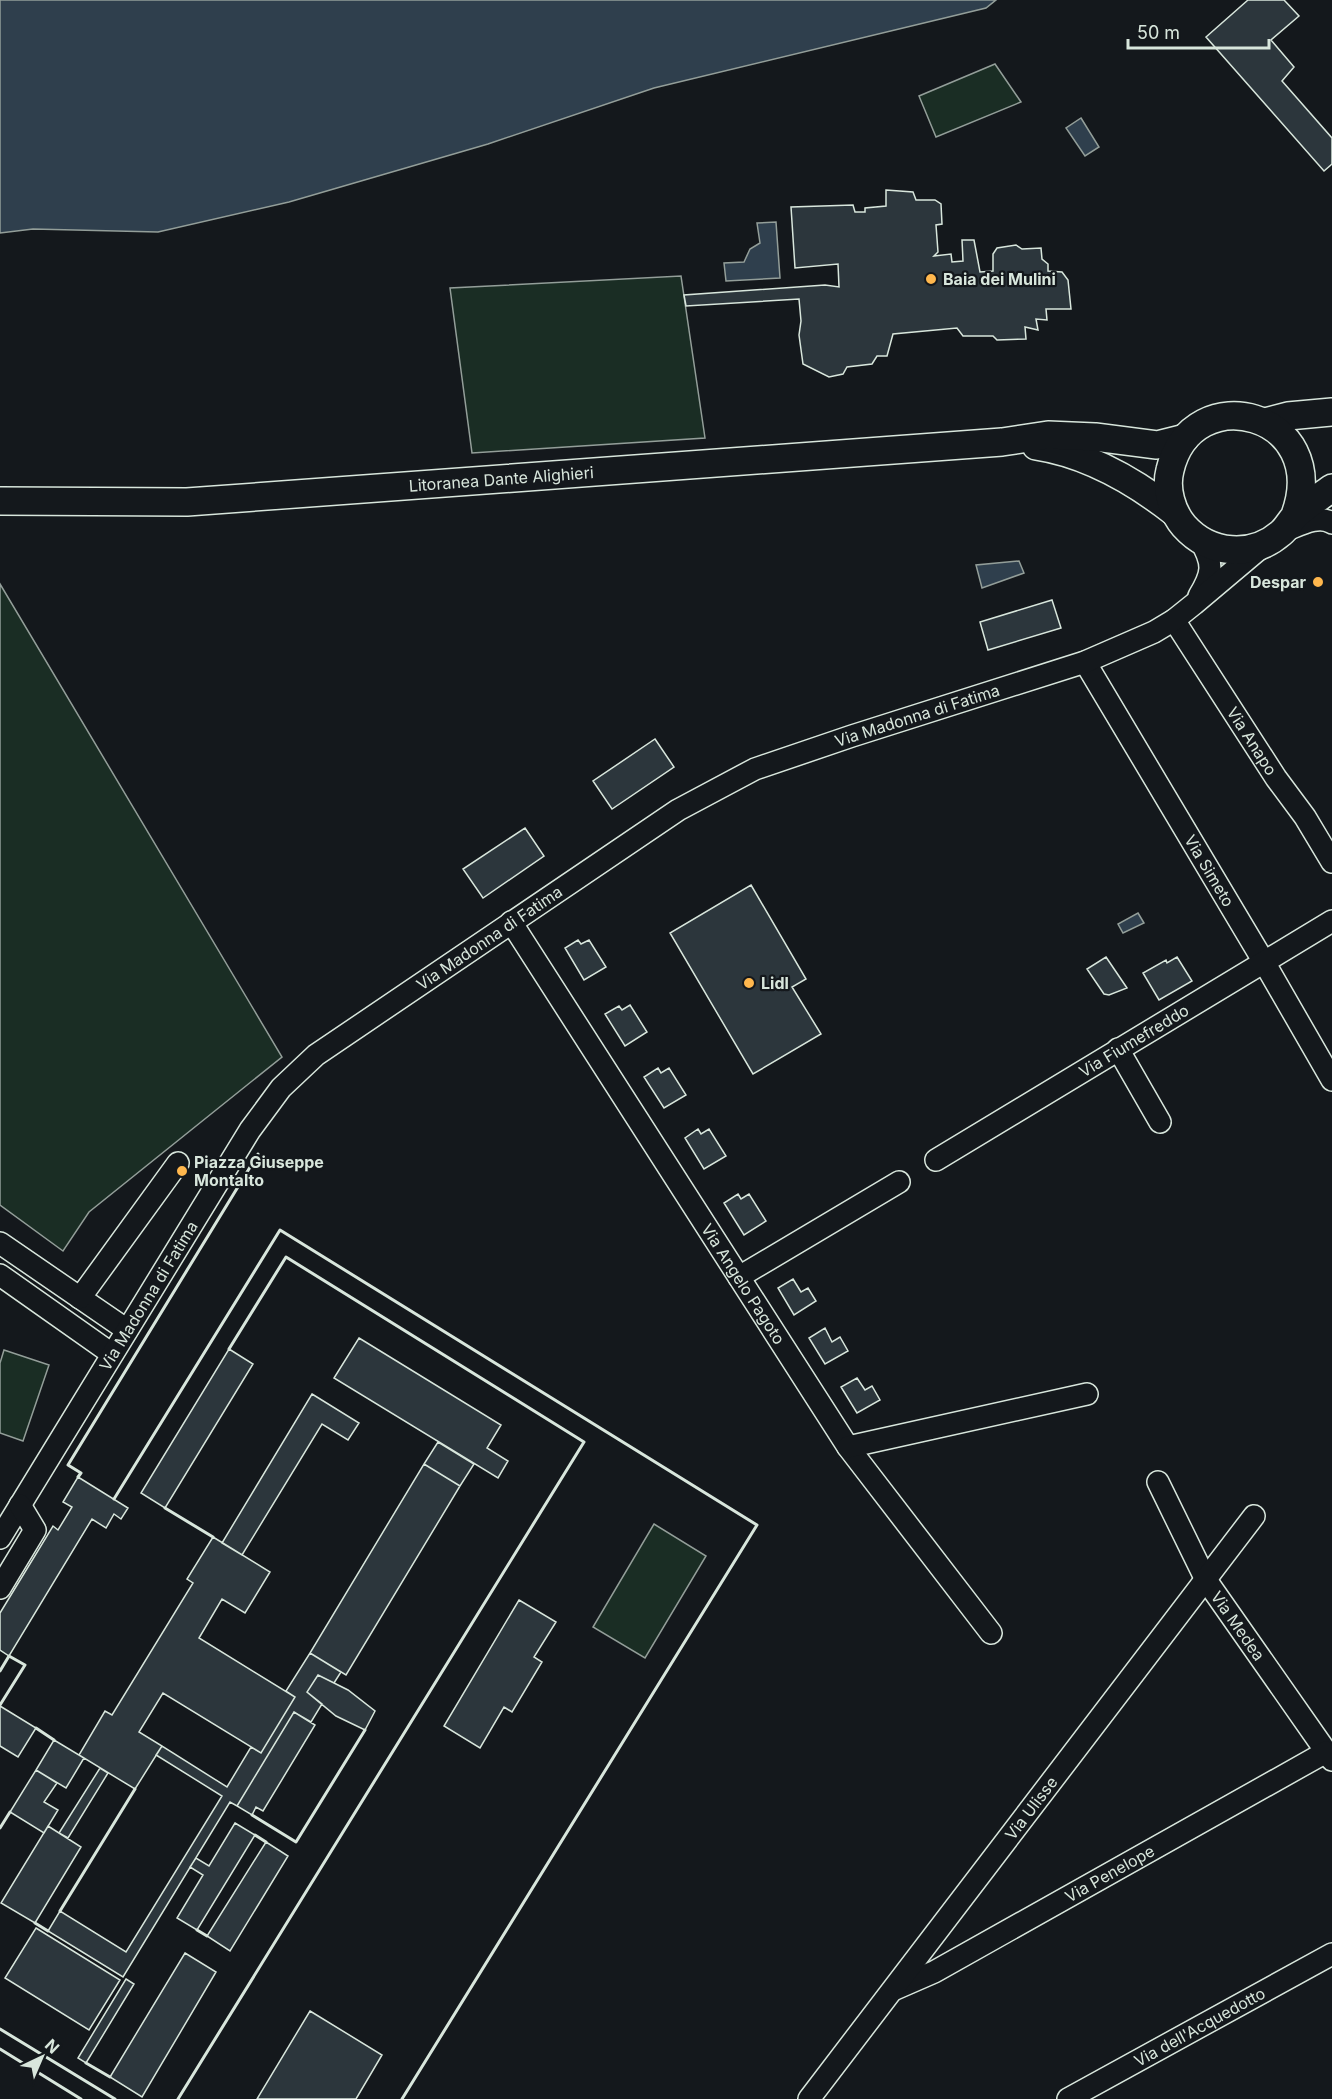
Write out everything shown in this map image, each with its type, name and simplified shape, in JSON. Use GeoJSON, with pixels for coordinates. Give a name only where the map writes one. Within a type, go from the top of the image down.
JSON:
{"type":"FeatureCollection","features":[{"type":"Feature","properties":{"kind":"main road"},"geometry":{"type":"LineString","coordinates":[[1265,422],[1288,416],[1332,412]]}},
{"type":"Feature","properties":{"kind":"main road"},"geometry":{"type":"LineString","coordinates":[[1174,512],[1169,493],[1169,473],[1175,454],[1185,438],[1198,427],[1214,419],[1231,416],[1248,417],[1265,422],[1280,432],[1292,446],[1300,462],[1303,480],[1302,498],[1282,530]]}},
{"type":"Feature","properties":{"kind":"main road"},"geometry":{"type":"LineString","coordinates":[[1002,442],[1048,435],[1095,436],[1157,445],[1185,438]]}},
{"type":"Feature","properties":{"kind":"main road"},"geometry":{"type":"LineString","coordinates":[[1002,442],[1040,447],[1076,457],[1111,471],[1145,489],[1174,512],[1185,528],[1200,540],[1216,548],[1233,551],[1251,549],[1282,530],[1332,488]]}},
{"type":"Feature","properties":{"kind":"main road","name":"Litoranea Dante Alighieri"},"geometry":{"type":"LineString","coordinates":[[0,501],[187,502],[1002,442]]}},
{"type":"Feature","properties":{"kind":"street","name":"Via Madonna di Fatima"},"geometry":{"type":"LineString","coordinates":[[0,1538],[250,1130],[281,1088],[316,1055],[678,810],[748,772],[852,736],[1085,662],[1154,632],[1174,620],[1282,530],[1309,521],[1327,520],[1332,523]]}},
{"type":"Feature","properties":{"kind":"street"},"geometry":{"type":"LineString","coordinates":[[1194,604],[1210,573],[1210,556],[1200,540]]}},
{"type":"Feature","properties":{"kind":"street","name":"Via Anapo"},"geometry":{"type":"LineString","coordinates":[[1174,620],[1276,778],[1305,817],[1332,862]]}},
{"type":"Feature","properties":{"kind":"street","name":"Via Simeto"},"geometry":{"type":"LineString","coordinates":[[1085,662],[1332,1080]]}},
{"type":"Feature","properties":{"kind":"street","name":"Via Fiumefreddo"},"geometry":{"type":"LineString","coordinates":[[936,1160],[1332,921]]}},
{"type":"Feature","properties":{"kind":"street","name":"Via Angelo Pagoto"},"geometry":{"type":"LineString","coordinates":[[512,922],[848,1447],[991,1633]]}},
{"type":"Feature","properties":{"kind":"street"},"geometry":{"type":"LineString","coordinates":[[1118,1049],[1160,1122]]}},
{"type":"Feature","properties":{"kind":"street"},"geometry":{"type":"LineString","coordinates":[[80,1298],[178,1163]]}},
{"type":"Feature","properties":{"kind":"street"},"geometry":{"type":"LineString","coordinates":[[739,1277],[898,1182]]}},
{"type":"Feature","properties":{"kind":"street"},"geometry":{"type":"LineString","coordinates":[[0,1243],[127,1330]]}},
{"type":"Feature","properties":{"kind":"street"},"geometry":{"type":"LineString","coordinates":[[0,1275],[112,1354]]}},
{"type":"Feature","properties":{"kind":"street"},"geometry":{"type":"LineString","coordinates":[[848,1447],[1087,1394]]}},
{"type":"Feature","properties":{"kind":"street","name":"Via Medea"},"geometry":{"type":"LineString","coordinates":[[1158,1482],[1206,1580],[1329,1756]]}},
{"type":"Feature","properties":{"kind":"street"},"geometry":{"type":"LineString","coordinates":[[0,1588],[35,1530],[20,1505]]}},
{"type":"Feature","properties":{"kind":"street","name":"Via Ulisse"},"geometry":{"type":"LineString","coordinates":[[809,2099],[1254,1516]]}},
{"type":"Feature","properties":{"kind":"street","name":"Via Penelope"},"geometry":{"type":"LineString","coordinates":[[891,1991],[934,1972],[1329,1756]]}},
{"type":"Feature","properties":{"kind":"street","name":"Via dell'Acquedotto"},"geometry":{"type":"LineString","coordinates":[[1068,2099],[1332,1954]]}},
{"type":"Feature","properties":{"kind":"green space"},"geometry":{"type":"Polygon","coordinates":[[[995,64],[1021,102],[936,137],[919,96],[995,64]]]}},
{"type":"Feature","properties":{"kind":"green space"},"geometry":{"type":"Polygon","coordinates":[[[681,276],[705,438],[472,453],[450,288],[681,276]]]}},
{"type":"Feature","properties":{"kind":"green space"},"geometry":{"type":"Polygon","coordinates":[[[0,584],[282,1057],[89,1212],[63,1251],[0,1205],[0,584]]]}},
{"type":"Feature","properties":{"kind":"green space"},"geometry":{"type":"Polygon","coordinates":[[[4,1350],[49,1365],[23,1441],[0,1433],[0,1363],[4,1350]]]}},
{"type":"Feature","properties":{"kind":"green space"},"geometry":{"type":"Polygon","coordinates":[[[654,1524],[706,1556],[645,1658],[593,1627],[654,1524]]]}},
{"type":"Feature","properties":{"kind":"water"},"geometry":{"type":"Polygon","coordinates":[[[0,0],[996,0],[986,8],[654,88],[488,144],[289,202],[158,232],[33,229],[0,233],[0,0]]]}},
{"type":"Feature","properties":{"kind":"water"},"geometry":{"type":"Polygon","coordinates":[[[1081,118],[1099,147],[1085,156],[1066,128],[1081,118]]]}},
{"type":"Feature","properties":{"kind":"water"},"geometry":{"type":"Polygon","coordinates":[[[776,222],[780,278],[726,281],[724,263],[744,262],[750,249],[760,243],[757,223],[776,222]]]}},
{"type":"Feature","properties":{"kind":"water"},"geometry":{"type":"Polygon","coordinates":[[[1019,561],[1024,573],[982,588],[976,565],[1019,561]]]}},
{"type":"Feature","properties":{"kind":"water"},"geometry":{"type":"Polygon","coordinates":[[[1138,913],[1144,923],[1123,933],[1118,924],[1138,913]]]}},
{"type":"Feature","properties":{"kind":"building"},"geometry":{"type":"Polygon","coordinates":[[[1248,0],[1284,0],[1299,16],[1271,40],[1294,67],[1282,81],[1332,138],[1332,164],[1324,171],[1206,37],[1248,0]]]}},
{"type":"Feature","properties":{"kind":"building","name":"Baia dei Mulini"},"geometry":{"type":"Polygon","coordinates":[[[886,190],[913,192],[916,200],[935,200],[941,204],[942,224],[936,225],[938,252],[934,256],[951,254],[952,262],[963,261],[962,240],[974,240],[980,272],[993,271],[993,254],[997,248],[1016,245],[1022,249],[1041,248],[1042,259],[1048,264],[1048,271],[1062,272],[1068,280],[1071,309],[1046,309],[1047,320],[1036,319],[1038,330],[1025,327],[1026,339],[997,340],[993,336],[963,336],[957,328],[893,334],[887,356],[877,356],[872,364],[847,367],[843,374],[829,377],[803,364],[799,335],[801,321],[799,299],[686,306],[684,295],[825,285],[839,287],[838,264],[795,268],[791,207],[853,205],[855,212],[865,212],[865,208],[886,206],[886,190]]]}},
{"type":"Feature","properties":{"kind":"building"},"geometry":{"type":"Polygon","coordinates":[[[1052,600],[1061,628],[988,650],[980,622],[1052,600]]]}},
{"type":"Feature","properties":{"kind":"building"},"geometry":{"type":"Polygon","coordinates":[[[655,739],[674,767],[612,809],[593,781],[655,739]]]}},
{"type":"Feature","properties":{"kind":"building"},"geometry":{"type":"Polygon","coordinates":[[[525,828],[544,856],[483,898],[463,869],[525,828]]]}},
{"type":"Feature","properties":{"kind":"building","name":"Lidl"},"geometry":{"type":"Polygon","coordinates":[[[751,885],[806,979],[792,987],[821,1034],[753,1074],[670,933],[751,885]]]}},
{"type":"Feature","properties":{"kind":"building"},"geometry":{"type":"Polygon","coordinates":[[[578,940],[581,944],[589,940],[606,967],[584,980],[565,948],[578,940]]]}},
{"type":"Feature","properties":{"kind":"building"},"geometry":{"type":"Polygon","coordinates":[[[1106,957],[1127,988],[1109,995],[1104,994],[1087,969],[1106,957]]]}},
{"type":"Feature","properties":{"kind":"building"},"geometry":{"type":"Polygon","coordinates":[[[1177,957],[1192,981],[1159,1000],[1143,973],[1166,960],[1167,963],[1177,957]]]}},
{"type":"Feature","properties":{"kind":"building"},"geometry":{"type":"Polygon","coordinates":[[[630,1005],[647,1032],[625,1046],[605,1014],[619,1006],[622,1010],[630,1005]]]}},
{"type":"Feature","properties":{"kind":"building"},"geometry":{"type":"Polygon","coordinates":[[[658,1068],[661,1073],[669,1068],[686,1095],[664,1108],[644,1077],[658,1068]]]}},
{"type":"Feature","properties":{"kind":"building"},"geometry":{"type":"Polygon","coordinates":[[[698,1129],[701,1134],[709,1129],[726,1156],[704,1169],[685,1138],[698,1129]]]}},
{"type":"Feature","properties":{"kind":"building"},"geometry":{"type":"Polygon","coordinates":[[[738,1194],[741,1199],[749,1194],[766,1221],[744,1235],[724,1203],[738,1194]]]}},
{"type":"Feature","properties":{"kind":"building"},"geometry":{"type":"Polygon","coordinates":[[[793,1279],[801,1292],[808,1288],[816,1301],[794,1315],[778,1288],[793,1279]]]}},
{"type":"Feature","properties":{"kind":"building"},"geometry":{"type":"Polygon","coordinates":[[[825,1328],[832,1342],[840,1337],[848,1351],[825,1364],[809,1338],[825,1328]]]}},
{"type":"Feature","properties":{"kind":"building"},"geometry":{"type":"Polygon","coordinates":[[[359,1338],[501,1425],[487,1448],[508,1461],[498,1478],[334,1378],[359,1338]]]}},
{"type":"Feature","properties":{"kind":"building"},"geometry":{"type":"Polygon","coordinates":[[[229,1349],[253,1364],[165,1508],[141,1493],[229,1349]]]}},
{"type":"Feature","properties":{"kind":"building"},"geometry":{"type":"Polygon","coordinates":[[[857,1378],[865,1390],[872,1386],[880,1400],[857,1413],[841,1387],[857,1378]]]}},
{"type":"Feature","properties":{"kind":"building"},"geometry":{"type":"Polygon","coordinates":[[[312,1394],[359,1423],[348,1440],[322,1424],[242,1555],[222,1543],[312,1394]]]}},
{"type":"Feature","properties":{"kind":"building"},"geometry":{"type":"Polygon","coordinates":[[[438,1442],[474,1464],[460,1486],[424,1464],[438,1442]]]}},
{"type":"Feature","properties":{"kind":"building"},"geometry":{"type":"Polygon","coordinates":[[[424,1464],[460,1486],[346,1675],[310,1653],[424,1464]]]}},
{"type":"Feature","properties":{"kind":"building"},"geometry":{"type":"Polygon","coordinates":[[[78,1477],[128,1508],[121,1519],[114,1514],[106,1528],[92,1519],[9,1656],[0,1650],[0,1613],[53,1526],[58,1530],[72,1507],[63,1502],[78,1477]]]}},
{"type":"Feature","properties":{"kind":"building"},"geometry":{"type":"Polygon","coordinates":[[[213,1537],[270,1572],[245,1613],[222,1599],[199,1638],[295,1697],[261,1753],[163,1693],[139,1732],[162,1746],[135,1789],[79,1755],[105,1711],[112,1715],[193,1583],[187,1579],[213,1537]]]}},
{"type":"Feature","properties":{"kind":"building"},"geometry":{"type":"Polygon","coordinates":[[[519,1600],[556,1622],[534,1657],[542,1662],[512,1712],[504,1707],[480,1748],[444,1726],[519,1600]]]}},
{"type":"Feature","properties":{"kind":"building"},"geometry":{"type":"Polygon","coordinates":[[[310,1653],[341,1672],[334,1683],[318,1675],[307,1692],[322,1704],[311,1722],[294,1712],[237,1806],[230,1802],[123,1977],[48,1931],[60,1911],[126,1952],[222,1796],[156,1755],[162,1746],[227,1787],[251,1747],[261,1753],[295,1697],[286,1691],[310,1653]]]}},
{"type":"Feature","properties":{"kind":"building"},"geometry":{"type":"Polygon","coordinates":[[[318,1675],[348,1690],[375,1711],[365,1730],[336,1716],[307,1692],[318,1675]]]}},
{"type":"Feature","properties":{"kind":"building"},"geometry":{"type":"Polygon","coordinates":[[[0,1706],[36,1728],[18,1757],[0,1746],[0,1706]]]}},
{"type":"Feature","properties":{"kind":"building"},"geometry":{"type":"Polygon","coordinates":[[[294,1712],[315,1725],[263,1811],[256,1807],[252,1815],[237,1806],[294,1712]]]}},
{"type":"Feature","properties":{"kind":"building"},"geometry":{"type":"Polygon","coordinates":[[[54,1740],[84,1758],[66,1788],[36,1770],[54,1740]]]}},
{"type":"Feature","properties":{"kind":"building"},"geometry":{"type":"Polygon","coordinates":[[[100,1768],[108,1773],[68,1838],[59,1833],[100,1768]]]}},
{"type":"Feature","properties":{"kind":"building"},"geometry":{"type":"Polygon","coordinates":[[[36,1770],[57,1783],[44,1802],[58,1810],[44,1833],[10,1812],[36,1770]]]}},
{"type":"Feature","properties":{"kind":"building"},"geometry":{"type":"Polygon","coordinates":[[[235,1823],[255,1835],[197,1930],[177,1918],[203,1875],[190,1867],[196,1858],[209,1866],[235,1823]]]}},
{"type":"Feature","properties":{"kind":"building"},"geometry":{"type":"Polygon","coordinates":[[[48,1826],[81,1847],[35,1923],[1,1903],[48,1826]]]}},
{"type":"Feature","properties":{"kind":"building"},"geometry":{"type":"Polygon","coordinates":[[[266,1842],[288,1856],[230,1951],[207,1936],[266,1842]]]}},
{"type":"Feature","properties":{"kind":"building"},"geometry":{"type":"Polygon","coordinates":[[[36,1928],[120,1980],[89,2030],[5,1978],[36,1928]]]}},
{"type":"Feature","properties":{"kind":"building"},"geometry":{"type":"Polygon","coordinates":[[[185,1953],[216,1972],[142,2097],[110,2077],[185,1953]]]}},
{"type":"Feature","properties":{"kind":"building"},"geometry":{"type":"Polygon","coordinates":[[[126,1979],[134,1984],[86,2063],[78,2058],[126,1979]]]}},
{"type":"Feature","properties":{"kind":"building"},"geometry":{"type":"Polygon","coordinates":[[[310,2011],[382,2055],[356,2099],[257,2099],[310,2011]]]}},
{"type":"Feature","properties":{"kind":"wall"},"geometry":{"type":"LineString","coordinates":[[78,1477],[81,1473],[68,1465],[258,1154]]}},
{"type":"Feature","properties":{"kind":"wall"},"geometry":{"type":"LineString","coordinates":[[114,1499],[280,1230],[757,1525],[402,2099]]}},
{"type":"Feature","properties":{"kind":"wall"},"geometry":{"type":"LineString","coordinates":[[178,2099],[584,1442],[286,1257],[229,1349]]}},
{"type":"Feature","properties":{"kind":"wall"},"geometry":{"type":"LineString","coordinates":[[165,1508],[213,1537]]}},
{"type":"Feature","properties":{"kind":"wall"},"geometry":{"type":"LineString","coordinates":[[0,1671],[9,1656],[25,1665],[0,1705]]}},
{"type":"Feature","properties":{"kind":"wall"},"geometry":{"type":"LineString","coordinates":[[36,1728],[54,1740]]}},
{"type":"Feature","properties":{"kind":"wall"},"geometry":{"type":"LineString","coordinates":[[252,1815],[296,1842],[365,1730]]}},
{"type":"Feature","properties":{"kind":"wall"},"geometry":{"type":"LineString","coordinates":[[60,1911],[135,1789]]}},
{"type":"Feature","properties":{"kind":"wall"},"geometry":{"type":"LineString","coordinates":[[0,1828],[10,1812]]}},
{"type":"Feature","properties":{"kind":"wall"},"geometry":{"type":"LineString","coordinates":[[255,1835],[266,1842]]}},
{"type":"Feature","properties":{"kind":"wall"},"geometry":{"type":"LineString","coordinates":[[35,1923],[48,1931]]}},
{"type":"Feature","properties":{"kind":"wall"},"geometry":{"type":"LineString","coordinates":[[197,1930],[207,1936]]}},
{"type":"Feature","properties":{"kind":"wall"},"geometry":{"type":"LineString","coordinates":[[0,2029],[115,2099]]}},
{"type":"Feature","properties":{"kind":"wall"},"geometry":{"type":"LineString","coordinates":[[0,2049],[81,2099]]}},
{"type":"Feature","properties":{"kind":"wall"},"geometry":{"type":"LineString","coordinates":[[86,2063],[110,2077]]}},
{"type":"Feature","properties":{"kind":"place","name":"Baia dei Mulini"},"geometry":{"type":"Point","coordinates":[931,279]}},
{"type":"Feature","properties":{"kind":"place","name":"Despar"},"geometry":{"type":"Point","coordinates":[1318,582]}},
{"type":"Feature","properties":{"kind":"place","name":"Lidl"},"geometry":{"type":"Point","coordinates":[749,983]}},
{"type":"Feature","properties":{"kind":"place","name":"Piazza Giuseppe Montalto"},"geometry":{"type":"Point","coordinates":[182,1171]}}]}
